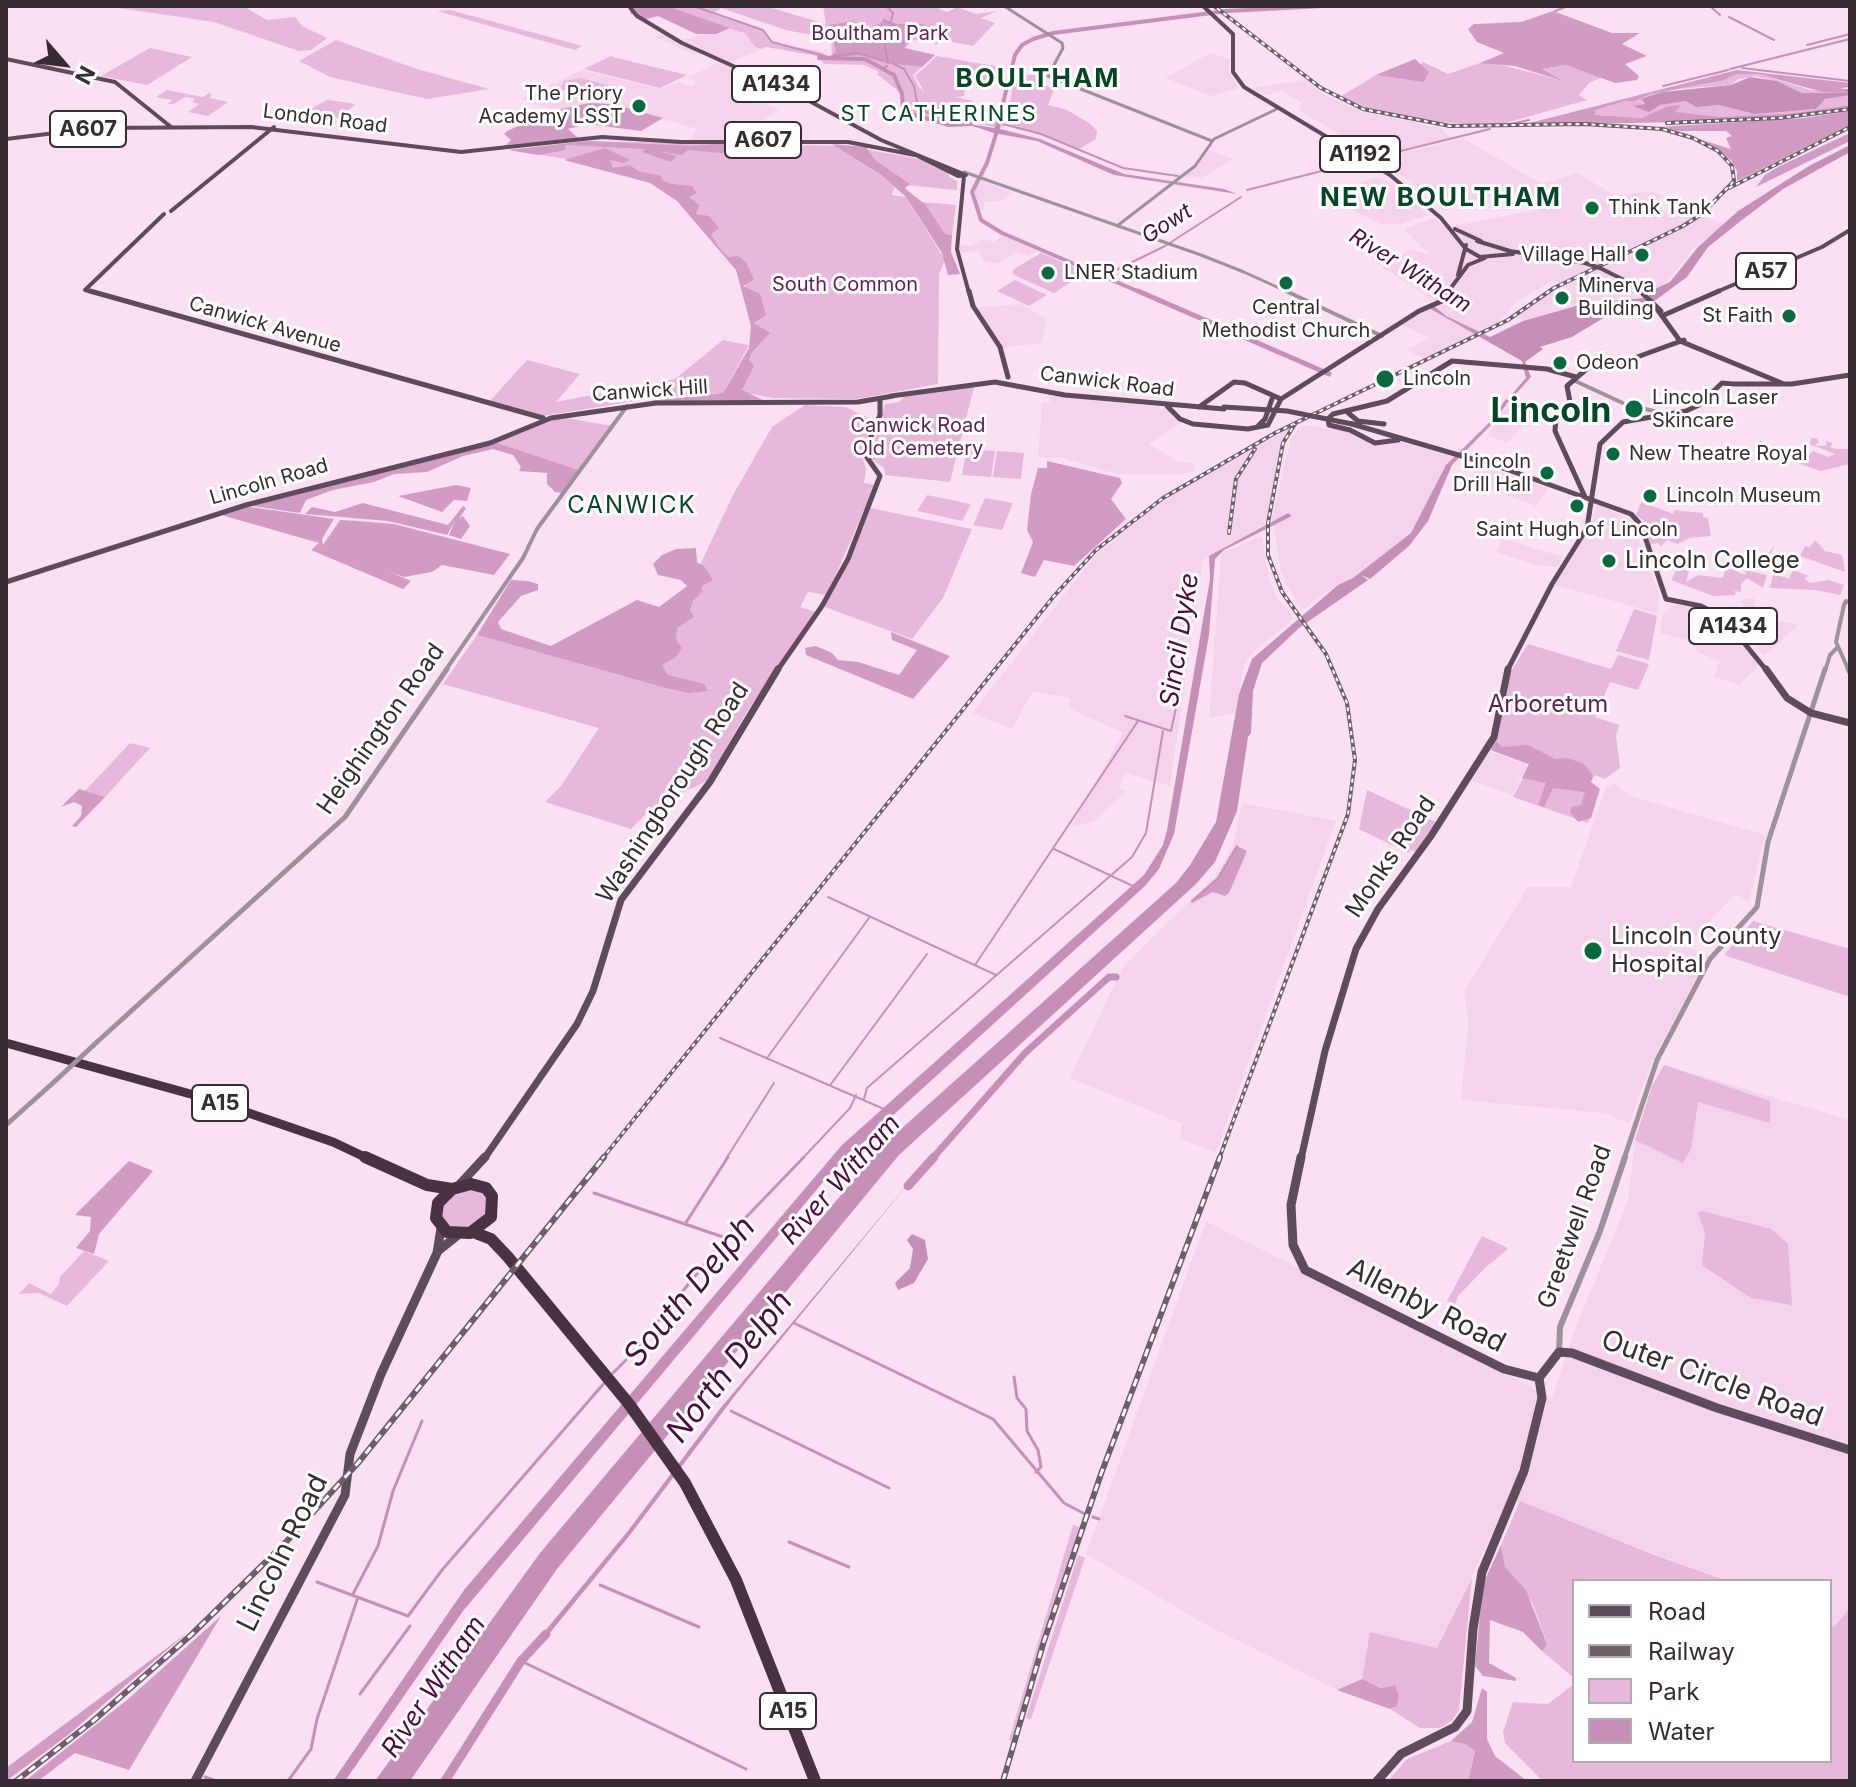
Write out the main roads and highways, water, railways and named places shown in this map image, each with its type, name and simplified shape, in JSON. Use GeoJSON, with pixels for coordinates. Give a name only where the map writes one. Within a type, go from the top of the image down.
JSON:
{"type":"FeatureCollection","features":[{"type":"Feature","properties":{"kind":"highway","name":"A15"},"geometry":{"type":"LineString","coordinates":[[6,1043],[205,1098],[333,1142],[427,1185],[479,1185]]}},
{"type":"Feature","properties":{"kind":"highway"},"geometry":{"type":"LineString","coordinates":[[427,1185],[437,1206],[436,1218],[441,1228],[458,1235],[473,1232],[489,1220]]}},
{"type":"Feature","properties":{"kind":"highway"},"geometry":{"type":"LineString","coordinates":[[479,1185],[494,1199],[489,1220],[491,1239]]}},
{"type":"Feature","properties":{"kind":"highway"},"geometry":{"type":"LineString","coordinates":[[437,1206],[456,1187]]}},
{"type":"Feature","properties":{"kind":"highway","name":"A15"},"geometry":{"type":"LineString","coordinates":[[473,1232],[491,1239],[595,1362],[664,1451],[706,1517],[761,1640],[815,1781]]}},
{"type":"Feature","properties":{"kind":"main road","name":"A1192"},"geometry":{"type":"LineString","coordinates":[[1203,6],[1233,34],[1233,72],[1252,93],[1357,152],[1429,207],[1465,249]]}},
{"type":"Feature","properties":{"kind":"main road","name":"A1434"},"geometry":{"type":"LineString","coordinates":[[631,7],[658,28],[804,98],[894,148]]}},
{"type":"Feature","properties":{"kind":"main road","name":"A607"},"geometry":{"type":"LineString","coordinates":[[6,59],[115,82],[171,127]]}},
{"type":"Feature","properties":{"kind":"main road","name":"A1192"},"geometry":{"type":"LineString","coordinates":[[1278,109],[1347,144],[1420,192],[1460,233],[1481,241]]}},
{"type":"Feature","properties":{"kind":"main road","name":"London Road"},"geometry":{"type":"LineString","coordinates":[[171,127],[274,127],[474,152],[596,137],[681,142],[848,142],[894,148]]}},
{"type":"Feature","properties":{"kind":"main road","name":"A607"},"geometry":{"type":"LineString","coordinates":[[6,139],[97,128],[171,127]]}},
{"type":"Feature","properties":{"kind":"main road","name":"Canwick Avenue"},"geometry":{"type":"LineString","coordinates":[[274,127],[168,212],[85,290],[541,420]]}},
{"type":"Feature","properties":{"kind":"main road","name":"A607"},"geometry":{"type":"LineString","coordinates":[[894,148],[907,150]]}},
{"type":"Feature","properties":{"kind":"main road","name":"A607"},"geometry":{"type":"LineString","coordinates":[[894,148],[915,155]]}},
{"type":"Feature","properties":{"kind":"main road"},"geometry":{"type":"LineString","coordinates":[[907,150],[962,175]]}},
{"type":"Feature","properties":{"kind":"main road"},"geometry":{"type":"LineString","coordinates":[[907,150],[962,175]]}},
{"type":"Feature","properties":{"kind":"main road"},"geometry":{"type":"LineString","coordinates":[[962,175],[957,249],[973,306],[1000,352],[1005,381]]}},
{"type":"Feature","properties":{"kind":"main road"},"geometry":{"type":"LineString","coordinates":[[1420,192],[1429,207]]}},
{"type":"Feature","properties":{"kind":"main road","name":"A57"},"geometry":{"type":"LineString","coordinates":[[1665,315],[1822,247],[1850,230]]}},
{"type":"Feature","properties":{"kind":"main road"},"geometry":{"type":"LineString","coordinates":[[1457,280],[1467,243],[1481,241],[1527,254],[1585,263],[1617,275],[1638,288],[1665,315],[1682,340]]}},
{"type":"Feature","properties":{"kind":"main road"},"geometry":{"type":"LineString","coordinates":[[1496,247],[1497,256]]}},
{"type":"Feature","properties":{"kind":"main road"},"geometry":{"type":"LineString","coordinates":[[1465,249],[1473,256],[1485,258]]}},
{"type":"Feature","properties":{"kind":"main road"},"geometry":{"type":"LineString","coordinates":[[1167,406],[1193,424],[1258,426],[1269,418],[1277,399],[1320,370],[1447,296],[1468,265],[1485,258],[1527,254]]}},
{"type":"Feature","properties":{"kind":"main road"},"geometry":{"type":"LineString","coordinates":[[1665,315],[1675,335],[1692,346],[1784,384],[1850,375]]}},
{"type":"Feature","properties":{"kind":"main road"},"geometry":{"type":"LineString","coordinates":[[1589,498],[1558,440],[1557,416],[1570,402],[1567,388],[1589,367],[1615,365],[1682,340]]}},
{"type":"Feature","properties":{"kind":"main road"},"geometry":{"type":"LineString","coordinates":[[1399,439],[1379,443],[1328,425],[1332,415],[1393,398],[1440,366],[1462,362],[1531,369],[1575,379]]}},
{"type":"Feature","properties":{"kind":"main road"},"geometry":{"type":"LineString","coordinates":[[988,383],[1005,381],[1018,387]]}},
{"type":"Feature","properties":{"kind":"main road","name":"Canwick Road"},"geometry":{"type":"LineString","coordinates":[[762,401],[881,403],[893,396],[1005,381],[1018,387],[1167,406],[1224,408]]}},
{"type":"Feature","properties":{"kind":"main road"},"geometry":{"type":"LineString","coordinates":[[1196,408],[1238,382],[1277,399]]}},
{"type":"Feature","properties":{"kind":"main road","name":"Monks Road"},"geometry":{"type":"LineString","coordinates":[[1299,1263],[1293,1250],[1291,1205],[1320,1086],[1325,1051],[1356,949],[1379,906],[1465,783],[1496,730],[1504,676],[1558,573],[1587,528],[1597,456],[1607,436],[1623,422],[1695,407],[1727,384],[1784,384]]}},
{"type":"Feature","properties":{"kind":"main road"},"geometry":{"type":"LineString","coordinates":[[1244,427],[1268,425],[1277,399]]}},
{"type":"Feature","properties":{"kind":"main road","name":"Canwick Hill"},"geometry":{"type":"LineString","coordinates":[[541,420],[627,406],[762,401]]}},
{"type":"Feature","properties":{"kind":"main road"},"geometry":{"type":"LineString","coordinates":[[1206,401],[1214,407]]}},
{"type":"Feature","properties":{"kind":"main road","name":"Washingborough Road"},"geometry":{"type":"LineString","coordinates":[[456,1187],[480,1164],[581,1017],[621,900],[710,782],[760,695],[822,606],[848,559],[880,476],[864,453],[881,403]]}},
{"type":"Feature","properties":{"kind":"main road"},"geometry":{"type":"LineString","coordinates":[[1175,413],[1184,408]]}},
{"type":"Feature","properties":{"kind":"main road","name":"Canwick Road"},"geometry":{"type":"LineString","coordinates":[[1196,408],[1224,408]]}},
{"type":"Feature","properties":{"kind":"main road","name":"A1434"},"geometry":{"type":"LineString","coordinates":[[1224,408],[1282,413],[1378,432],[1459,455],[1631,514],[1638,520],[1664,596],[1676,603],[1702,607],[1727,620],[1787,698],[1811,713],[1850,723]]}},
{"type":"Feature","properties":{"kind":"main road"},"geometry":{"type":"LineString","coordinates":[[1346,411],[1358,421],[1384,424],[1399,439]]}},
{"type":"Feature","properties":{"kind":"main road","name":"Lincoln Road"},"geometry":{"type":"LineString","coordinates":[[6,582],[243,506],[490,443],[541,420]]}},
{"type":"Feature","properties":{"kind":"main road"},"geometry":{"type":"LineString","coordinates":[[1379,443],[1383,439],[1378,432],[1384,424]]}},
{"type":"Feature","properties":{"kind":"main road"},"geometry":{"type":"LineString","coordinates":[[479,1185],[480,1164]]}},
{"type":"Feature","properties":{"kind":"main road","name":"Lincoln Road"},"geometry":{"type":"LineString","coordinates":[[195,1781],[345,1495],[349,1459],[357,1436],[437,1253],[441,1228]]}},
{"type":"Feature","properties":{"kind":"main road","name":"Lincoln Road"},"geometry":{"type":"LineString","coordinates":[[437,1253],[458,1235]]}},
{"type":"Feature","properties":{"kind":"main road","name":"Allenby Road"},"geometry":{"type":"LineString","coordinates":[[1299,1263],[1312,1275],[1375,1302],[1504,1369],[1539,1378]]}},
{"type":"Feature","properties":{"kind":"main road","name":"Greetwell Road"},"geometry":{"type":"LineString","coordinates":[[1539,1378],[1559,1352]]}},
{"type":"Feature","properties":{"kind":"main road","name":"Outer Circle Road"},"geometry":{"type":"LineString","coordinates":[[1559,1352],[1583,1356],[1717,1408],[1850,1450]]}},
{"type":"Feature","properties":{"kind":"main road"},"geometry":{"type":"LineString","coordinates":[[1377,1781],[1401,1754],[1451,1729],[1464,1718],[1470,1693],[1473,1629],[1482,1572],[1524,1471],[1542,1398],[1539,1378]]}},
{"type":"Feature","properties":{"kind":"water"},"geometry":{"type":"Polygon","coordinates":[[[1750,77],[1777,81],[1802,93],[1848,93],[1842,89],[1850,89],[1850,95],[1825,99],[1816,109],[1754,114],[1719,105],[1696,107],[1685,101],[1660,105],[1649,112],[1633,106],[1645,104],[1641,99],[1663,92],[1731,85],[1750,77]]]}},
{"type":"Feature","properties":{"kind":"water"},"geometry":{"type":"Polygon","coordinates":[[[963,123],[994,128],[1000,124],[1000,129],[1040,139],[1124,174],[1224,189],[1237,194],[1114,175],[1037,141],[963,123]]]}},
{"type":"Feature","properties":{"kind":"water"},"geometry":{"type":"Polygon","coordinates":[[[1850,145],[1850,152],[1783,189],[1708,247],[1687,277],[1645,308],[1610,314],[1572,337],[1540,347],[1543,349],[1525,362],[1531,377],[1515,395],[1512,394],[1526,378],[1522,361],[1429,308],[1434,306],[1446,316],[1490,337],[1523,321],[1586,303],[1645,298],[1653,293],[1648,292],[1670,282],[1698,247],[1738,211],[1809,166],[1850,145]]]}},
{"type":"Feature","properties":{"kind":"water"},"geometry":{"type":"Polygon","coordinates":[[[1506,399],[1509,401],[1490,426],[1452,465],[1428,521],[1409,546],[1370,579],[1361,575],[1368,580],[1299,628],[1262,663],[1253,691],[1251,733],[1237,811],[1215,862],[1196,884],[899,1155],[557,1569],[410,1781],[375,1781],[540,1553],[883,1145],[1176,883],[1216,822],[1239,694],[1252,659],[1338,585],[1353,578],[1411,533],[1446,465],[1490,422],[1506,399]]]}},
{"type":"Feature","properties":{"kind":"water"},"geometry":{"type":"Polygon","coordinates":[[[1288,513],[1292,516],[1224,550],[1215,559],[1209,635],[1174,834],[1159,869],[1145,886],[834,1169],[463,1611],[345,1781],[333,1781],[464,1590],[842,1145],[1144,875],[1163,845],[1167,830],[1210,579],[1209,556],[1288,513]]]}},
{"type":"Feature","properties":{"kind":"water"},"geometry":{"type":"Polygon","coordinates":[[[913,1178],[737,1393],[630,1535],[544,1640],[540,1637],[627,1532],[719,1410],[913,1178]]]}},
{"type":"Feature","properties":{"kind":"water"},"geometry":{"type":"Polygon","coordinates":[[[912,1234],[925,1240],[928,1259],[914,1283],[898,1290],[895,1283],[910,1268],[913,1249],[907,1240],[912,1234]]]}},
{"type":"Feature","properties":{"kind":"waterway"},"geometry":{"type":"LineString","coordinates":[[693,6],[763,30],[772,42],[828,57],[857,53],[881,60]]}},
{"type":"Feature","properties":{"kind":"waterway"},"geometry":{"type":"LineString","coordinates":[[886,6],[893,13],[891,21]]}},
{"type":"Feature","properties":{"kind":"waterway"},"geometry":{"type":"LineString","coordinates":[[996,131],[1015,55],[1022,45],[1033,39],[1053,33],[1227,11],[1324,6]]}},
{"type":"Feature","properties":{"kind":"waterway"},"geometry":{"type":"LineString","coordinates":[[1555,11],[1568,6]]}},
{"type":"Feature","properties":{"kind":"waterway"},"geometry":{"type":"LineString","coordinates":[[1710,6],[1720,15]]}},
{"type":"Feature","properties":{"kind":"waterway"},"geometry":{"type":"LineString","coordinates":[[1729,17],[1774,40]]}},
{"type":"Feature","properties":{"kind":"waterway"},"geometry":{"type":"LineString","coordinates":[[884,20],[895,26],[885,38]]}},
{"type":"Feature","properties":{"kind":"waterway"},"geometry":{"type":"LineString","coordinates":[[882,30],[888,63]]}},
{"type":"Feature","properties":{"kind":"waterway"},"geometry":{"type":"LineString","coordinates":[[1807,45],[1850,34]]}},
{"type":"Feature","properties":{"kind":"waterway"},"geometry":{"type":"LineString","coordinates":[[1730,69],[1850,39]]}},
{"type":"Feature","properties":{"kind":"waterway","name":"River Witham"},"geometry":{"type":"LineString","coordinates":[[819,58],[865,59],[894,75],[902,94],[903,109],[911,114],[949,125],[971,124]]}},
{"type":"Feature","properties":{"kind":"waterway"},"geometry":{"type":"LineString","coordinates":[[892,63],[904,69],[914,86],[918,108],[937,117],[993,122]]}},
{"type":"Feature","properties":{"kind":"waterway"},"geometry":{"type":"LineString","coordinates":[[1742,68],[1850,81]]}},
{"type":"Feature","properties":{"kind":"waterway"},"geometry":{"type":"LineString","coordinates":[[1663,86],[1728,70]]}},
{"type":"Feature","properties":{"kind":"waterway"},"geometry":{"type":"LineString","coordinates":[[1506,125],[1529,120]]}},
{"type":"Feature","properties":{"kind":"waterway"},"geometry":{"type":"LineString","coordinates":[[1003,124],[1041,134],[1123,168],[1178,176]]}},
{"type":"Feature","properties":{"kind":"waterway"},"geometry":{"type":"LineString","coordinates":[[1372,158],[1490,129]]}},
{"type":"Feature","properties":{"kind":"waterway","name":"Sincil Dyke"},"geometry":{"type":"LineString","coordinates":[[997,131],[987,163],[972,192],[981,220],[1002,233],[1142,293]]}},
{"type":"Feature","properties":{"kind":"waterway"},"geometry":{"type":"LineString","coordinates":[[1247,190],[1361,161]]}},
{"type":"Feature","properties":{"kind":"waterway","name":"Gowt"},"geometry":{"type":"LineString","coordinates":[[1109,279],[1110,273],[1165,246],[1241,197]]}},
{"type":"Feature","properties":{"kind":"waterway","name":"Sincil Dyke"},"geometry":{"type":"LineString","coordinates":[[1138,291],[1329,374]]}},
{"type":"Feature","properties":{"kind":"waterway"},"geometry":{"type":"LineString","coordinates":[[1182,679],[1186,646]]}},
{"type":"Feature","properties":{"kind":"waterway"},"geometry":{"type":"LineString","coordinates":[[1125,716],[1171,731],[1179,694]]}},
{"type":"Feature","properties":{"kind":"waterway"},"geometry":{"type":"LineString","coordinates":[[975,965],[1138,721]]}},
{"type":"Feature","properties":{"kind":"waterway"},"geometry":{"type":"LineString","coordinates":[[1111,876],[1132,857],[1146,833],[1163,731]]}},
{"type":"Feature","properties":{"kind":"waterway"},"geometry":{"type":"LineString","coordinates":[[1192,901],[1218,878],[1237,846]]}},
{"type":"Feature","properties":{"kind":"waterway"},"geometry":{"type":"LineString","coordinates":[[1054,849],[1111,876]]}},
{"type":"Feature","properties":{"kind":"waterway"},"geometry":{"type":"LineString","coordinates":[[864,1099],[867,1088],[1111,876]]}},
{"type":"Feature","properties":{"kind":"waterway"},"geometry":{"type":"LineString","coordinates":[[1111,876],[1135,887]]}},
{"type":"Feature","properties":{"kind":"waterway"},"geometry":{"type":"LineString","coordinates":[[828,897],[996,975]]}},
{"type":"Feature","properties":{"kind":"waterway"},"geometry":{"type":"LineString","coordinates":[[767,1058],[869,918]]}},
{"type":"Feature","properties":{"kind":"waterway"},"geometry":{"type":"LineString","coordinates":[[831,1084],[927,954]]}},
{"type":"Feature","properties":{"kind":"waterway","name":"North Delph"},"geometry":{"type":"LineString","coordinates":[[932,1159],[1025,1053],[1109,977],[1116,977]]}},
{"type":"Feature","properties":{"kind":"waterway"},"geometry":{"type":"LineString","coordinates":[[720,1038],[855,1097]]}},
{"type":"Feature","properties":{"kind":"waterway"},"geometry":{"type":"LineString","coordinates":[[726,1159],[774,1083]]}},
{"type":"Feature","properties":{"kind":"waterway"},"geometry":{"type":"LineString","coordinates":[[802,1159],[850,1108],[855,1097]]}},
{"type":"Feature","properties":{"kind":"waterway"},"geometry":{"type":"LineString","coordinates":[[855,1097],[884,1109]]}},
{"type":"Feature","properties":{"kind":"waterway"},"geometry":{"type":"LineString","coordinates":[[685,1224],[728,1157]]}},
{"type":"Feature","properties":{"kind":"waterway","name":"South Delph"},"geometry":{"type":"LineString","coordinates":[[726,1238],[804,1157]]}},
{"type":"Feature","properties":{"kind":"waterway","name":"North Delph"},"geometry":{"type":"LineString","coordinates":[[908,1186],[934,1157]]}},
{"type":"Feature","properties":{"kind":"waterway","name":"South Delph"},"geometry":{"type":"LineString","coordinates":[[594,1193],[726,1238]]}},
{"type":"Feature","properties":{"kind":"waterway","name":"South Delph"},"geometry":{"type":"LineString","coordinates":[[630,1356],[726,1238]]}},
{"type":"Feature","properties":{"kind":"waterway"},"geometry":{"type":"LineString","coordinates":[[794,1323],[993,1419],[1037,1471]]}},
{"type":"Feature","properties":{"kind":"waterway","name":"South Delph"},"geometry":{"type":"LineString","coordinates":[[613,1373],[626,1360]]}},
{"type":"Feature","properties":{"kind":"waterway"},"geometry":{"type":"LineString","coordinates":[[1014,1377],[1017,1398],[1026,1409],[1027,1431],[1038,1450],[1041,1467],[1037,1471]]}},
{"type":"Feature","properties":{"kind":"waterway"},"geometry":{"type":"LineString","coordinates":[[317,1582],[408,1616],[442,1570],[606,1381]]}},
{"type":"Feature","properties":{"kind":"waterway"},"geometry":{"type":"LineString","coordinates":[[731,1411],[889,1488]]}},
{"type":"Feature","properties":{"kind":"waterway"},"geometry":{"type":"LineString","coordinates":[[353,1594],[378,1546],[393,1491],[422,1421]]}},
{"type":"Feature","properties":{"kind":"waterway"},"geometry":{"type":"LineString","coordinates":[[1037,1471],[1064,1503],[1085,1514]]}},
{"type":"Feature","properties":{"kind":"waterway"},"geometry":{"type":"LineString","coordinates":[[1093,1517],[1099,1519]]}},
{"type":"Feature","properties":{"kind":"waterway"},"geometry":{"type":"LineString","coordinates":[[789,1542],[849,1567]]}},
{"type":"Feature","properties":{"kind":"waterway"},"geometry":{"type":"LineString","coordinates":[[600,1585],[699,1627]]}},
{"type":"Feature","properties":{"kind":"waterway"},"geometry":{"type":"LineString","coordinates":[[288,1781],[311,1749],[317,1719],[357,1600]]}},
{"type":"Feature","properties":{"kind":"waterway"},"geometry":{"type":"LineString","coordinates":[[360,1694],[410,1626]]}},
{"type":"Feature","properties":{"kind":"waterway","name":"North Delph"},"geometry":{"type":"LineString","coordinates":[[445,1781],[521,1661],[546,1634]]}},
{"type":"Feature","properties":{"kind":"waterway"},"geometry":{"type":"LineString","coordinates":[[521,1661],[746,1769]]}},
{"type":"Feature","properties":{"kind":"waterway"},"geometry":{"type":"LineString","coordinates":[[205,1777],[216,1781]]}},
{"type":"Feature","properties":{"kind":"railway"},"geometry":{"type":"LineString","coordinates":[[602,1159],[1054,596],[1096,550],[1163,498],[1275,433],[1508,320],[1554,288],[1683,226],[1702,214],[1734,181],[1732,166],[1718,151],[1693,138],[1662,129],[1584,124],[1450,126],[1363,109],[1321,88],[1214,6]]}},
{"type":"Feature","properties":{"kind":"railway"},"geometry":{"type":"LineString","coordinates":[[1667,123],[1779,118],[1850,109]]}},
{"type":"Feature","properties":{"kind":"railway"},"geometry":{"type":"LineString","coordinates":[[1729,188],[1850,127]]}},
{"type":"Feature","properties":{"kind":"railway"},"geometry":{"type":"LineString","coordinates":[[1219,1159],[1348,814],[1355,760],[1347,703],[1326,654],[1282,592],[1268,555],[1268,523],[1283,443],[1295,424]]}},
{"type":"Feature","properties":{"kind":"railway"},"geometry":{"type":"LineString","coordinates":[[1229,533],[1236,479],[1255,449]]}},
{"type":"Feature","properties":{"kind":"railway"},"geometry":{"type":"LineString","coordinates":[[16,1781],[93,1721],[191,1635],[286,1542],[358,1463],[604,1157]]}},
{"type":"Feature","properties":{"kind":"railway"},"geometry":{"type":"LineString","coordinates":[[1003,1781],[1044,1641],[1101,1474],[1220,1157]]}},
{"type":"Feature","properties":{"kind":"place","name":"The Priory Academy LSST"},"geometry":{"type":"Point","coordinates":[639,106]}},
{"type":"Feature","properties":{"kind":"place","name":"Think Tank"},"geometry":{"type":"Point","coordinates":[1592,208]}},
{"type":"Feature","properties":{"kind":"place","name":"Village Hall"},"geometry":{"type":"Point","coordinates":[1642,255]}},
{"type":"Feature","properties":{"kind":"place","name":"LNER Stadium"},"geometry":{"type":"Point","coordinates":[1048,273]}},
{"type":"Feature","properties":{"kind":"place","name":"Central Methodist Church"},"geometry":{"type":"Point","coordinates":[1286,283]}},
{"type":"Feature","properties":{"kind":"place","name":"Minerva Building"},"geometry":{"type":"Point","coordinates":[1562,298]}},
{"type":"Feature","properties":{"kind":"place","name":"St Faith"},"geometry":{"type":"Point","coordinates":[1789,316]}},
{"type":"Feature","properties":{"kind":"place","name":"Odeon"},"geometry":{"type":"Point","coordinates":[1560,363]}},
{"type":"Feature","properties":{"kind":"place","name":"Lincoln"},"geometry":{"type":"Point","coordinates":[1385,379]}},
{"type":"Feature","properties":{"kind":"place","name":"Lincoln Laser Skincare"},"geometry":{"type":"Point","coordinates":[1634,409]}},
{"type":"Feature","properties":{"kind":"place","name":"New Theatre Royal"},"geometry":{"type":"Point","coordinates":[1613,454]}},
{"type":"Feature","properties":{"kind":"place","name":"Lincoln Drill Hall"},"geometry":{"type":"Point","coordinates":[1547,473]}},
{"type":"Feature","properties":{"kind":"place","name":"Lincoln Museum"},"geometry":{"type":"Point","coordinates":[1650,496]}},
{"type":"Feature","properties":{"kind":"place","name":"Saint Hugh of Lincoln"},"geometry":{"type":"Point","coordinates":[1577,506]}},
{"type":"Feature","properties":{"kind":"place","name":"Lincoln College"},"geometry":{"type":"Point","coordinates":[1609,561]}},
{"type":"Feature","properties":{"kind":"place","name":"Lincoln County Hospital"},"geometry":{"type":"Point","coordinates":[1593,951]}},
{"type":"Feature","properties":{"kind":"district","name":"BOULTHAM"},"geometry":{"type":"Point","coordinates":[1038,79]}},
{"type":"Feature","properties":{"kind":"district","name":"ST CATHERINES"},"geometry":{"type":"Point","coordinates":[939,114]}},
{"type":"Feature","properties":{"kind":"district","name":"NEW BOULTHAM"},"geometry":{"type":"Point","coordinates":[1441,198]}},
{"type":"Feature","properties":{"kind":"district","name":"Lincoln"},"geometry":{"type":"Point","coordinates":[1551,412]}},
{"type":"Feature","properties":{"kind":"district","name":"CANWICK"},"geometry":{"type":"Point","coordinates":[632,506]}},
{"type":"Feature","properties":{"kind":"park label","name":"Boultham Park"},"geometry":{"type":"Point","coordinates":[880,34]}},
{"type":"Feature","properties":{"kind":"park label","name":"South Common"},"geometry":{"type":"Point","coordinates":[845,285]}},
{"type":"Feature","properties":{"kind":"park label","name":"Canwick Road Old Cemetery"},"geometry":{"type":"Point","coordinates":[918,438]}},
{"type":"Feature","properties":{"kind":"park label","name":"Arboretum"},"geometry":{"type":"Point","coordinates":[1548,705]}}]}
